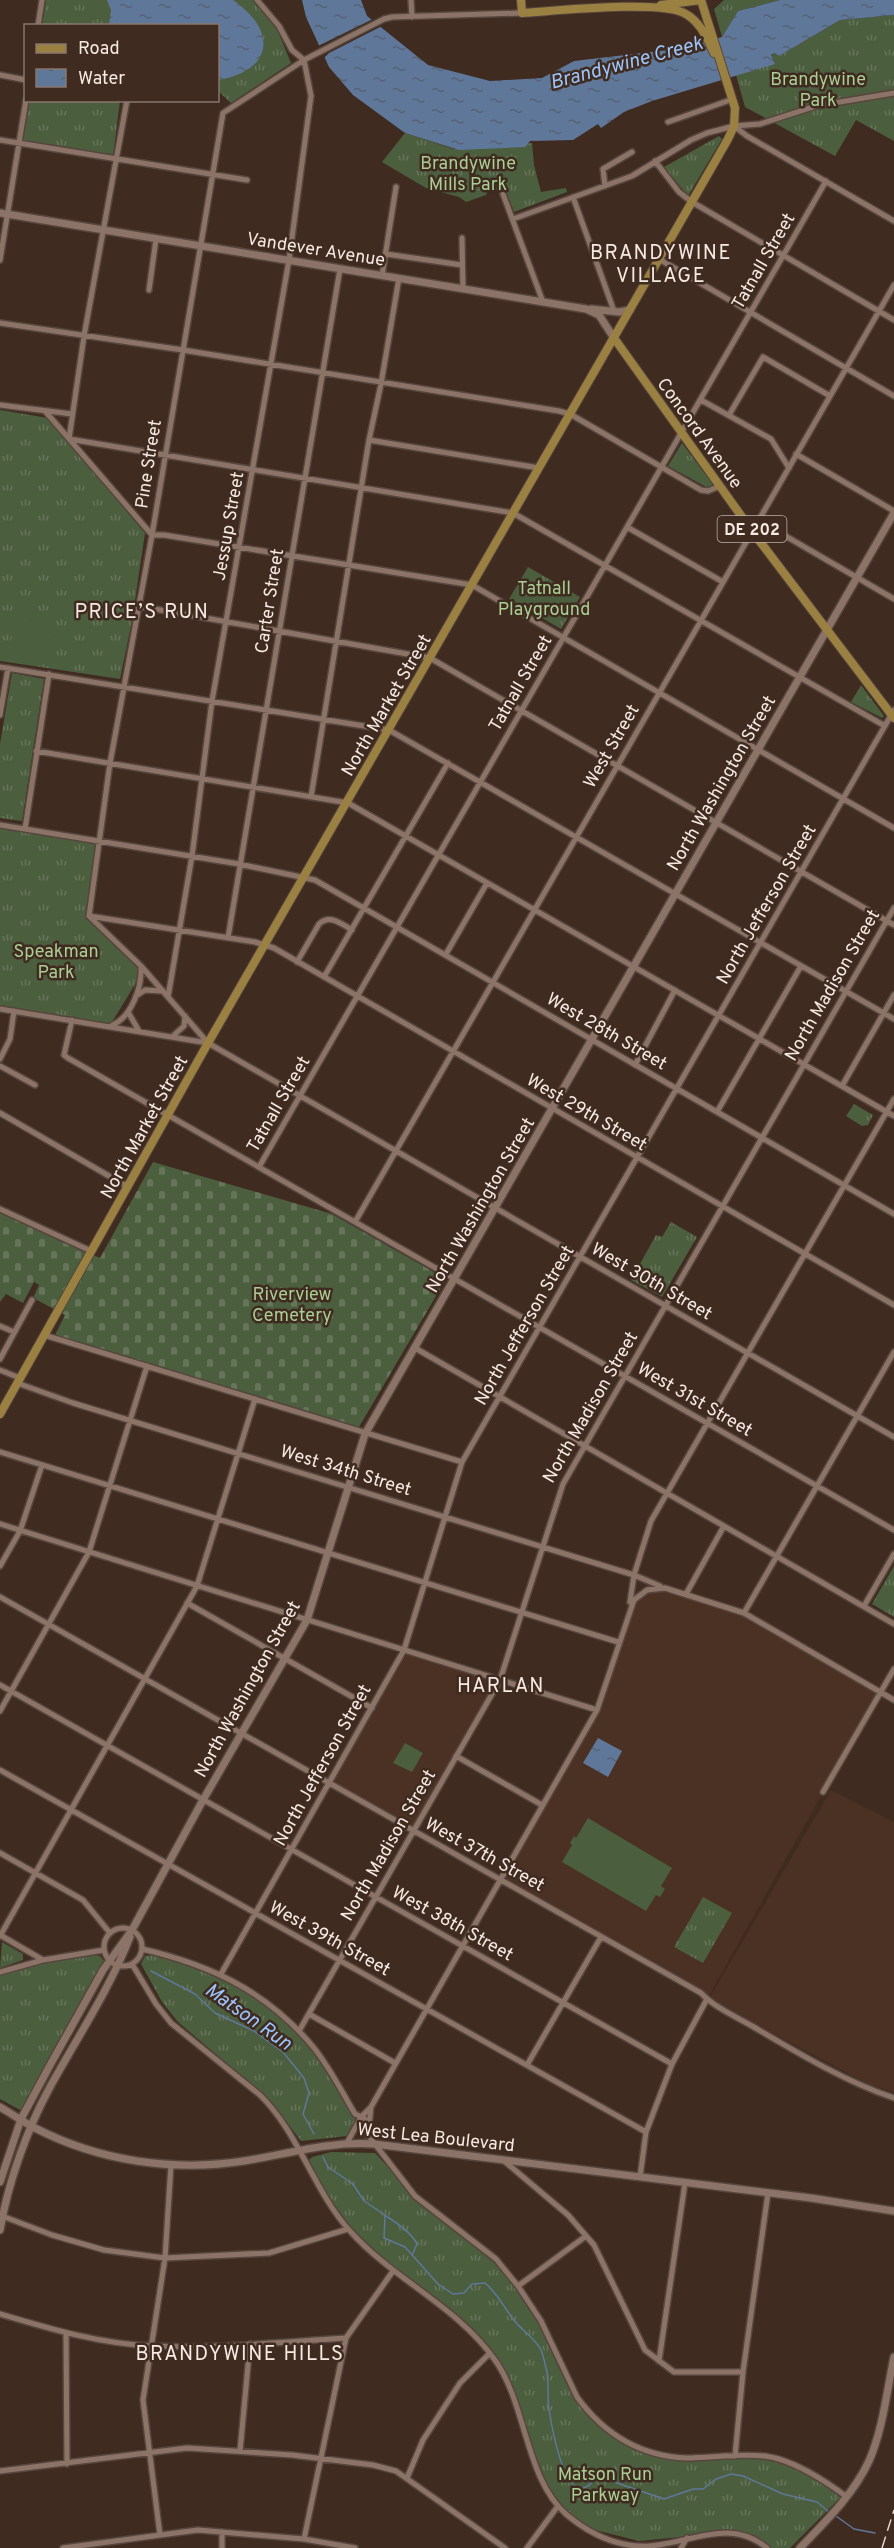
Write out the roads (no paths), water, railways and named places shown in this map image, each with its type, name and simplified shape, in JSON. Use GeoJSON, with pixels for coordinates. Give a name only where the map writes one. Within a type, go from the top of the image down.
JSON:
{"type":"FeatureCollection","features":[{"type":"Feature","properties":{"kind":"main road"},"geometry":{"type":"LineString","coordinates":[[521,0],[522,13],[610,4],[683,12],[708,33]]}},
{"type":"Feature","properties":{"kind":"main road"},"geometry":{"type":"LineString","coordinates":[[645,8],[702,0],[708,33],[733,99],[736,115],[734,126]]}},
{"type":"Feature","properties":{"kind":"main road","name":"North Market Street"},"geometry":{"type":"LineString","coordinates":[[0,1414],[208,1043],[348,803],[734,126]]}},
{"type":"Feature","properties":{"kind":"main road","name":"Vandever Avenue"},"geometry":{"type":"LineString","coordinates":[[4,213],[586,309],[630,310]]}},
{"type":"Feature","properties":{"kind":"main road"},"geometry":{"type":"LineString","coordinates":[[586,309],[598,315],[614,338]]}},
{"type":"Feature","properties":{"kind":"main road","name":"Concord Avenue"},"geometry":{"type":"LineString","coordinates":[[614,338],[753,531],[893,714]]}},
{"type":"Feature","properties":{"kind":"main road","name":"North Washington Street"},"geometry":{"type":"LineString","coordinates":[[0,2182],[21,2119],[110,1960],[132,1930],[203,1800],[307,1620],[365,1434],[894,512]]}},
{"type":"Feature","properties":{"kind":"main road","name":"North Washington Street"},"geometry":{"type":"LineString","coordinates":[[0,2230],[1,2216],[48,2090],[119,1965],[132,1930]]}},
{"type":"Feature","properties":{"kind":"main road","name":"West Lea Boulevard"},"geometry":{"type":"LineString","coordinates":[[0,2107],[33,2127],[102,2153],[132,2161],[171,2165],[224,2164],[347,2143],[372,2144],[768,2193],[894,2211]]}},
{"type":"Feature","properties":{"kind":"main road","name":"West Lea Boulevard"},"geometry":{"type":"LineString","coordinates":[[880,2208],[894,2205]]}},
{"type":"Feature","properties":{"kind":"main road"},"geometry":{"type":"LineString","coordinates":[[800,2548],[847,2497],[870,2458],[894,2356]]}},
{"type":"Feature","properties":{"kind":"street"},"geometry":{"type":"LineString","coordinates":[[38,24],[42,0]]}},
{"type":"Feature","properties":{"kind":"street"},"geometry":{"type":"LineString","coordinates":[[257,0],[279,26],[292,50],[304,60]]}},
{"type":"Feature","properties":{"kind":"street"},"geometry":{"type":"LineString","coordinates":[[411,0],[412,17],[522,13]]}},
{"type":"Feature","properties":{"kind":"street","name":"Pine Street"},"geometry":{"type":"LineString","coordinates":[[89,916],[110,763],[152,535],[221,117],[225,110],[304,60],[384,19],[412,17]]}},
{"type":"Feature","properties":{"kind":"street","name":"Jessup Street"},"geometry":{"type":"LineString","coordinates":[[168,997],[192,856],[212,701],[241,546],[289,260],[311,96],[304,60]]}},
{"type":"Feature","properties":{"kind":"street"},"geometry":{"type":"LineString","coordinates":[[0,75],[24,80]]}},
{"type":"Feature","properties":{"kind":"street"},"geometry":{"type":"LineString","coordinates":[[513,219],[632,176],[691,140],[734,126],[760,124],[816,106],[894,93]]}},
{"type":"Feature","properties":{"kind":"street"},"geometry":{"type":"LineString","coordinates":[[668,122],[733,99]]}},
{"type":"Feature","properties":{"kind":"street"},"geometry":{"type":"LineString","coordinates":[[0,260],[4,213],[26,102]]}},
{"type":"Feature","properties":{"kind":"street"},"geometry":{"type":"LineString","coordinates":[[69,439],[84,336],[127,102]]}},
{"type":"Feature","properties":{"kind":"street"},"geometry":{"type":"LineString","coordinates":[[734,126],[894,221]]}},
{"type":"Feature","properties":{"kind":"street"},"geometry":{"type":"LineString","coordinates":[[0,140],[247,180]]}},
{"type":"Feature","properties":{"kind":"street"},"geometry":{"type":"LineString","coordinates":[[605,186],[603,169],[632,152]]}},
{"type":"Feature","properties":{"kind":"street"},"geometry":{"type":"LineString","coordinates":[[655,161],[679,192],[692,202],[894,320]]}},
{"type":"Feature","properties":{"kind":"street","name":"Tatnall Street"},"geometry":{"type":"LineString","coordinates":[[259,1167],[826,182]]}},
{"type":"Feature","properties":{"kind":"street"},"geometry":{"type":"LineString","coordinates":[[382,276],[396,186]]}},
{"type":"Feature","properties":{"kind":"street"},"geometry":{"type":"LineString","coordinates":[[503,194],[543,302]]}},
{"type":"Feature","properties":{"kind":"street"},"geometry":{"type":"LineString","coordinates":[[573,197],[614,311]]}},
{"type":"Feature","properties":{"kind":"street"},"geometry":{"type":"LineString","coordinates":[[149,290],[156,238]]}},
{"type":"Feature","properties":{"kind":"street"},"geometry":{"type":"LineString","coordinates":[[462,238],[463,289]]}},
{"type":"Feature","properties":{"kind":"street"},"geometry":{"type":"LineString","coordinates":[[386,254],[462,265]]}},
{"type":"Feature","properties":{"kind":"street"},"geometry":{"type":"LineString","coordinates":[[659,259],[894,396]]}},
{"type":"Feature","properties":{"kind":"street","name":"Carter Street"},"geometry":{"type":"LineString","coordinates":[[228,938],[340,269]]}},
{"type":"Feature","properties":{"kind":"street"},"geometry":{"type":"LineString","coordinates":[[311,796],[369,440],[399,278]]}},
{"type":"Feature","properties":{"kind":"street","name":"West Street"},"geometry":{"type":"LineString","coordinates":[[355,1222],[894,285]]}},
{"type":"Feature","properties":{"kind":"street"},"geometry":{"type":"LineString","coordinates":[[0,323],[271,364],[570,414],[701,490],[708,491],[720,486]]}},
{"type":"Feature","properties":{"kind":"street"},"geometry":{"type":"LineString","coordinates":[[729,415],[763,357],[830,396]]}},
{"type":"Feature","properties":{"kind":"street"},"geometry":{"type":"LineString","coordinates":[[701,400],[771,440],[789,468]]}},
{"type":"Feature","properties":{"kind":"street"},"geometry":{"type":"LineString","coordinates":[[0,405],[72,414]]}},
{"type":"Feature","properties":{"kind":"street"},"geometry":{"type":"LineString","coordinates":[[45,411],[152,535],[241,546],[472,585],[894,828]]}},
{"type":"Feature","properties":{"kind":"street"},"geometry":{"type":"LineString","coordinates":[[69,439],[513,513],[885,726]]}},
{"type":"Feature","properties":{"kind":"street"},"geometry":{"type":"LineString","coordinates":[[369,440],[539,468]]}},
{"type":"Feature","properties":{"kind":"street"},"geometry":{"type":"LineString","coordinates":[[796,454],[894,512]]}},
{"type":"Feature","properties":{"kind":"street"},"geometry":{"type":"LineString","coordinates":[[758,520],[894,599]]}},
{"type":"Feature","properties":{"kind":"street"},"geometry":{"type":"LineString","coordinates":[[627,527],[723,582]]}},
{"type":"Feature","properties":{"kind":"street"},"geometry":{"type":"LineString","coordinates":[[138,606],[430,658],[894,925]]}},
{"type":"Feature","properties":{"kind":"street"},"geometry":{"type":"LineString","coordinates":[[0,667],[389,730],[894,1019]]}},
{"type":"Feature","properties":{"kind":"street"},"geometry":{"type":"LineString","coordinates":[[0,715],[8,668]]}},
{"type":"Feature","properties":{"kind":"street"},"geometry":{"type":"LineString","coordinates":[[25,829],[49,675]]}},
{"type":"Feature","properties":{"kind":"street","name":"North Jefferson Street"},"geometry":{"type":"LineString","coordinates":[[222,1974],[404,1650],[462,1462],[893,714]]}},
{"type":"Feature","properties":{"kind":"street"},"geometry":{"type":"LineString","coordinates":[[36,751],[348,803],[894,1116]]}},
{"type":"Feature","properties":{"kind":"street"},"geometry":{"type":"LineString","coordinates":[[324,977],[448,763]]}},
{"type":"Feature","properties":{"kind":"street","name":"West 28th Street"},"geometry":{"type":"LineString","coordinates":[[0,825],[304,876],[446,954],[894,1214]]}},
{"type":"Feature","properties":{"kind":"street"},"geometry":{"type":"LineString","coordinates":[[446,954],[487,883]]}},
{"type":"Feature","properties":{"kind":"street","name":"North Madison Street"},"geometry":{"type":"LineString","coordinates":[[298,2031],[500,1680],[558,1491],[894,908]]}},
{"type":"Feature","properties":{"kind":"street"},"geometry":{"type":"LineString","coordinates":[[89,916],[265,944]]}},
{"type":"Feature","properties":{"kind":"street"},"geometry":{"type":"LineString","coordinates":[[89,916],[141,966],[208,1043]]}},
{"type":"Feature","properties":{"kind":"street"},"geometry":{"type":"LineString","coordinates":[[297,962],[318,924],[324,920],[333,920],[352,930]]}},
{"type":"Feature","properties":{"kind":"street","name":"West 29th Street"},"geometry":{"type":"LineString","coordinates":[[265,944],[894,1305]]}},
{"type":"Feature","properties":{"kind":"street"},"geometry":{"type":"LineString","coordinates":[[109,1027],[123,1019],[128,1012],[141,981],[141,966]]}},
{"type":"Feature","properties":{"kind":"street"},"geometry":{"type":"LineString","coordinates":[[717,1112],[801,966]]}},
{"type":"Feature","properties":{"kind":"street"},"geometry":{"type":"LineString","coordinates":[[135,997],[145,990],[163,991]]}},
{"type":"Feature","properties":{"kind":"street"},"geometry":{"type":"LineString","coordinates":[[635,1065],[675,990]]}},
{"type":"Feature","properties":{"kind":"street"},"geometry":{"type":"LineString","coordinates":[[842,1086],[894,995]]}},
{"type":"Feature","properties":{"kind":"street"},"geometry":{"type":"LineString","coordinates":[[0,1009],[208,1043]]}},
{"type":"Feature","properties":{"kind":"street"},"geometry":{"type":"LineString","coordinates":[[0,1059],[10,1039],[14,1011]]}},
{"type":"Feature","properties":{"kind":"street"},"geometry":{"type":"LineString","coordinates":[[128,1012],[134,1025],[141,1032]]}},
{"type":"Feature","properties":{"kind":"street"},"geometry":{"type":"LineString","coordinates":[[173,1036],[182,1029],[185,1016]]}},
{"type":"Feature","properties":{"kind":"street","name":"West 31st Street"},"geometry":{"type":"LineString","coordinates":[[72,1020],[64,1055],[68,1058],[894,1530]]}},
{"type":"Feature","properties":{"kind":"street","name":"West 30th Street"},"geometry":{"type":"LineString","coordinates":[[208,1043],[894,1437]]}},
{"type":"Feature","properties":{"kind":"street"},"geometry":{"type":"LineString","coordinates":[[0,1066],[35,1085]]}},
{"type":"Feature","properties":{"kind":"street"},"geometry":{"type":"LineString","coordinates":[[347,2143],[361,2117],[371,2107],[597,1710],[628,1610],[634,1575],[651,1521],[894,1099]]}},
{"type":"Feature","properties":{"kind":"street"},"geometry":{"type":"LineString","coordinates":[[0,1113],[128,1187]]}},
{"type":"Feature","properties":{"kind":"street"},"geometry":{"type":"LineString","coordinates":[[0,1209],[92,1251]]}},
{"type":"Feature","properties":{"kind":"street"},"geometry":{"type":"LineString","coordinates":[[0,1359],[32,1300]]}},
{"type":"Feature","properties":{"kind":"street"},"geometry":{"type":"LineString","coordinates":[[0,1326],[14,1332]]}},
{"type":"Feature","properties":{"kind":"street"},"geometry":{"type":"LineString","coordinates":[[44,1335],[462,1462]]}},
{"type":"Feature","properties":{"kind":"street"},"geometry":{"type":"LineString","coordinates":[[415,1348],[894,1624]]}},
{"type":"Feature","properties":{"kind":"street"},"geometry":{"type":"LineString","coordinates":[[744,1613],[894,1352]]}},
{"type":"Feature","properties":{"kind":"street"},"geometry":{"type":"LineString","coordinates":[[0,1711],[89,1552],[147,1366]]}},
{"type":"Feature","properties":{"kind":"street","name":"West 34th Street"},"geometry":{"type":"LineString","coordinates":[[0,1370],[19,1381],[130,1420],[634,1575],[664,1588],[744,1613],[894,1700]]}},
{"type":"Feature","properties":{"kind":"street"},"geometry":{"type":"LineString","coordinates":[[43,1960],[0,1936],[197,1586],[255,1399]]}},
{"type":"Feature","properties":{"kind":"street"},"geometry":{"type":"LineString","coordinates":[[0,1452],[618,1642]]}},
{"type":"Feature","properties":{"kind":"street"},"geometry":{"type":"LineString","coordinates":[[0,1566],[20,1531],[42,1465]]}},
{"type":"Feature","properties":{"kind":"street"},"geometry":{"type":"LineString","coordinates":[[0,1524],[597,1710]]}},
{"type":"Feature","properties":{"kind":"street"},"geometry":{"type":"LineString","coordinates":[[686,1594],[724,1526]]}},
{"type":"Feature","properties":{"kind":"street"},"geometry":{"type":"LineString","coordinates":[[864,1606],[894,1554]]}},
{"type":"Feature","properties":{"kind":"street","name":"West 34th Street"},"geometry":{"type":"LineString","coordinates":[[628,1610],[636,1597],[647,1590],[664,1588]]}},
{"type":"Feature","properties":{"kind":"street","name":"West 37th Street"},"geometry":{"type":"LineString","coordinates":[[0,1597],[601,1936],[836,2073],[866,2088],[894,2098]]}},
{"type":"Feature","properties":{"kind":"street"},"geometry":{"type":"LineString","coordinates":[[187,1603],[372,1708]]}},
{"type":"Feature","properties":{"kind":"street"},"geometry":{"type":"LineString","coordinates":[[823,1792],[894,1669]]}},
{"type":"Feature","properties":{"kind":"street","name":"West 38th Street"},"geometry":{"type":"LineString","coordinates":[[0,1685],[672,2064]]}},
{"type":"Feature","properties":{"kind":"street"},"geometry":{"type":"LineString","coordinates":[[456,1756],[542,1806]]}},
{"type":"Feature","properties":{"kind":"street","name":"West 39th Street"},"geometry":{"type":"LineString","coordinates":[[0,1770],[646,2132]]}},
{"type":"Feature","properties":{"kind":"street"},"geometry":{"type":"LineString","coordinates":[[0,1853],[83,1900],[110,1933]]}},
{"type":"Feature","properties":{"kind":"street"},"geometry":{"type":"LineString","coordinates":[[121,1928],[132,1930],[140,1938],[142,1949],[139,1958],[132,1964],[119,1965],[110,1960],[104,1950],[105,1941],[110,1933],[121,1928]]}},
{"type":"Feature","properties":{"kind":"street"},"geometry":{"type":"LineString","coordinates":[[527,2065],[601,1936]]}},
{"type":"Feature","properties":{"kind":"street"},"geometry":{"type":"LineString","coordinates":[[142,1949],[188,1961],[222,1974],[270,2005],[298,2031],[323,2061],[355,2114],[364,2118],[369,2125]]}},
{"type":"Feature","properties":{"kind":"street"},"geometry":{"type":"LineString","coordinates":[[0,1972],[43,1960],[104,1950]]}},
{"type":"Feature","properties":{"kind":"street"},"geometry":{"type":"LineString","coordinates":[[132,1964],[156,2004],[171,2023],[265,2100],[328,2203],[348,2229],[393,2271],[460,2319],[490,2353],[508,2381],[540,2474],[558,2506],[588,2530],[625,2544],[649,2546],[709,2533],[731,2532],[755,2539],[768,2548]]}},
{"type":"Feature","properties":{"kind":"street"},"geometry":{"type":"LineString","coordinates":[[640,2177],[646,2132],[672,2064],[707,1999]]}},
{"type":"Feature","properties":{"kind":"street"},"geometry":{"type":"LineString","coordinates":[[309,2014],[395,2062]]}},
{"type":"Feature","properties":{"kind":"street"},"geometry":{"type":"LineString","coordinates":[[371,2107],[368,2135],[372,2144],[415,2196],[496,2259],[518,2286],[541,2321],[574,2392],[585,2408],[612,2434],[636,2448],[657,2454],[686,2458],[767,2457],[782,2461],[811,2474],[847,2497]]}},
{"type":"Feature","properties":{"kind":"street"},"geometry":{"type":"LineString","coordinates":[[502,2159],[568,2215],[594,2245],[645,2350],[674,2372],[743,2372]]}},
{"type":"Feature","properties":{"kind":"street"},"geometry":{"type":"LineString","coordinates":[[160,2535],[143,2400],[165,2258],[171,2165]]}},
{"type":"Feature","properties":{"kind":"street"},"geometry":{"type":"LineString","coordinates":[[659,2361],[685,2183]]}},
{"type":"Feature","properties":{"kind":"street"},"geometry":{"type":"LineString","coordinates":[[735,2456],[743,2372],[768,2193]]}},
{"type":"Feature","properties":{"kind":"street"},"geometry":{"type":"LineString","coordinates":[[1,2216],[52,2235],[104,2250],[165,2258],[269,2253],[348,2229]]}},
{"type":"Feature","properties":{"kind":"street"},"geometry":{"type":"LineString","coordinates":[[518,2286],[586,2236]]}},
{"type":"Feature","properties":{"kind":"street"},"geometry":{"type":"LineString","coordinates":[[304,2539],[346,2338],[393,2271]]}},
{"type":"Feature","properties":{"kind":"street"},"geometry":{"type":"LineString","coordinates":[[0,2314],[66,2334],[152,2346],[250,2344],[346,2338]]}},
{"type":"Feature","properties":{"kind":"street"},"geometry":{"type":"LineString","coordinates":[[66,2334],[67,2464]]}},
{"type":"Feature","properties":{"kind":"street"},"geometry":{"type":"LineString","coordinates":[[240,2451],[250,2344]]}},
{"type":"Feature","properties":{"kind":"street"},"geometry":{"type":"LineString","coordinates":[[407,2478],[423,2440],[460,2383],[490,2353]]}},
{"type":"Feature","properties":{"kind":"street"},"geometry":{"type":"LineString","coordinates":[[0,2471],[187,2448],[321,2459],[387,2468],[407,2478],[505,2548]]}},
{"type":"Feature","properties":{"kind":"street"},"geometry":{"type":"LineString","coordinates":[[527,2548],[558,2506]]}},
{"type":"Feature","properties":{"kind":"street"},"geometry":{"type":"LineString","coordinates":[[63,2548],[198,2530],[304,2539],[355,2548]]}},
{"type":"Feature","properties":{"kind":"street"},"geometry":{"type":"LineString","coordinates":[[222,2532],[222,2548]]}},
{"type":"Feature","properties":{"kind":"street"},"geometry":{"type":"LineString","coordinates":[[681,2548],[687,2538]]}},
{"type":"Feature","properties":{"kind":"water"},"geometry":{"type":"Polygon","coordinates":[[[107,0],[233,0],[248,12],[257,24],[263,37],[263,48],[259,59],[250,68],[219,80],[219,24],[109,24],[111,10],[107,0]]]}},
{"type":"Feature","properties":{"kind":"water","name":"Brandywine Creek"},"geometry":{"type":"Polygon","coordinates":[[[302,0],[361,0],[367,16],[428,65],[490,81],[542,78],[574,61],[685,48],[722,37],[738,11],[780,0],[894,0],[894,15],[840,20],[779,56],[775,53],[771,55],[775,64],[652,101],[624,112],[601,128],[598,124],[573,140],[530,141],[525,147],[459,150],[405,133],[353,95],[329,67],[306,17],[302,0]]]}},
{"type":"Feature","properties":{"kind":"water"},"geometry":{"type":"Polygon","coordinates":[[[598,1738],[622,1751],[608,1777],[583,1763],[598,1738]]]}},
{"type":"Feature","properties":{"kind":"waterway","name":"Matson Run"},"geometry":{"type":"LineString","coordinates":[[151,1971],[195,1994],[215,2013],[254,2031],[283,2052],[304,2078],[309,2093],[303,2114],[314,2134]]}},
{"type":"Feature","properties":{"kind":"waterway","name":"Matson Run"},"geometry":{"type":"LineString","coordinates":[[323,2157],[328,2167],[353,2184],[364,2201],[385,2215],[384,2238],[405,2247],[438,2284],[453,2294],[464,2293],[472,2284],[485,2283],[516,2323],[532,2338],[542,2353],[547,2372],[549,2409],[558,2450],[569,2479],[577,2487],[586,2487],[596,2477],[607,2477],[617,2483],[664,2499],[693,2489],[703,2489],[716,2479],[731,2474],[743,2476],[783,2494],[817,2502],[829,2512]]}},
{"type":"Feature","properties":{"kind":"waterway","name":"Matson Run"},"geometry":{"type":"LineString","coordinates":[[386,2216],[404,2228],[415,2240],[417,2244],[412,2255]]}},
{"type":"Feature","properties":{"kind":"waterway","name":"Matson Run"},"geometry":{"type":"LineString","coordinates":[[836,2516],[854,2529],[875,2533]]}},
{"type":"Feature","properties":{"kind":"railway"},"geometry":{"type":"LineString","coordinates":[[882,2548],[894,2510]]}},
{"type":"Feature","properties":{"kind":"district","name":"BRANDYWINE VILLAGE"},"geometry":{"type":"Point","coordinates":[661,264]}},
{"type":"Feature","properties":{"kind":"district","name":"PRICE’S RUN"},"geometry":{"type":"Point","coordinates":[142,611]}},
{"type":"Feature","properties":{"kind":"district","name":"HARLAN"},"geometry":{"type":"Point","coordinates":[501,1685]}},
{"type":"Feature","properties":{"kind":"district","name":"BRANDYWINE HILLS"},"geometry":{"type":"Point","coordinates":[240,2353]}},
{"type":"Feature","properties":{"kind":"park label","name":"Brandywine Park"},"geometry":{"type":"Point","coordinates":[818,89]}},
{"type":"Feature","properties":{"kind":"park label","name":"Brandywine Mills Park"},"geometry":{"type":"Point","coordinates":[468,174]}},
{"type":"Feature","properties":{"kind":"park label","name":"Tatnall Playground"},"geometry":{"type":"Point","coordinates":[544,598]}},
{"type":"Feature","properties":{"kind":"park label","name":"Speakman Park"},"geometry":{"type":"Point","coordinates":[56,961]}},
{"type":"Feature","properties":{"kind":"park label","name":"Riverview Cemetery"},"geometry":{"type":"Point","coordinates":[292,1304]}},
{"type":"Feature","properties":{"kind":"park label","name":"Matson Run Parkway"},"geometry":{"type":"Point","coordinates":[605,2484]}}]}
